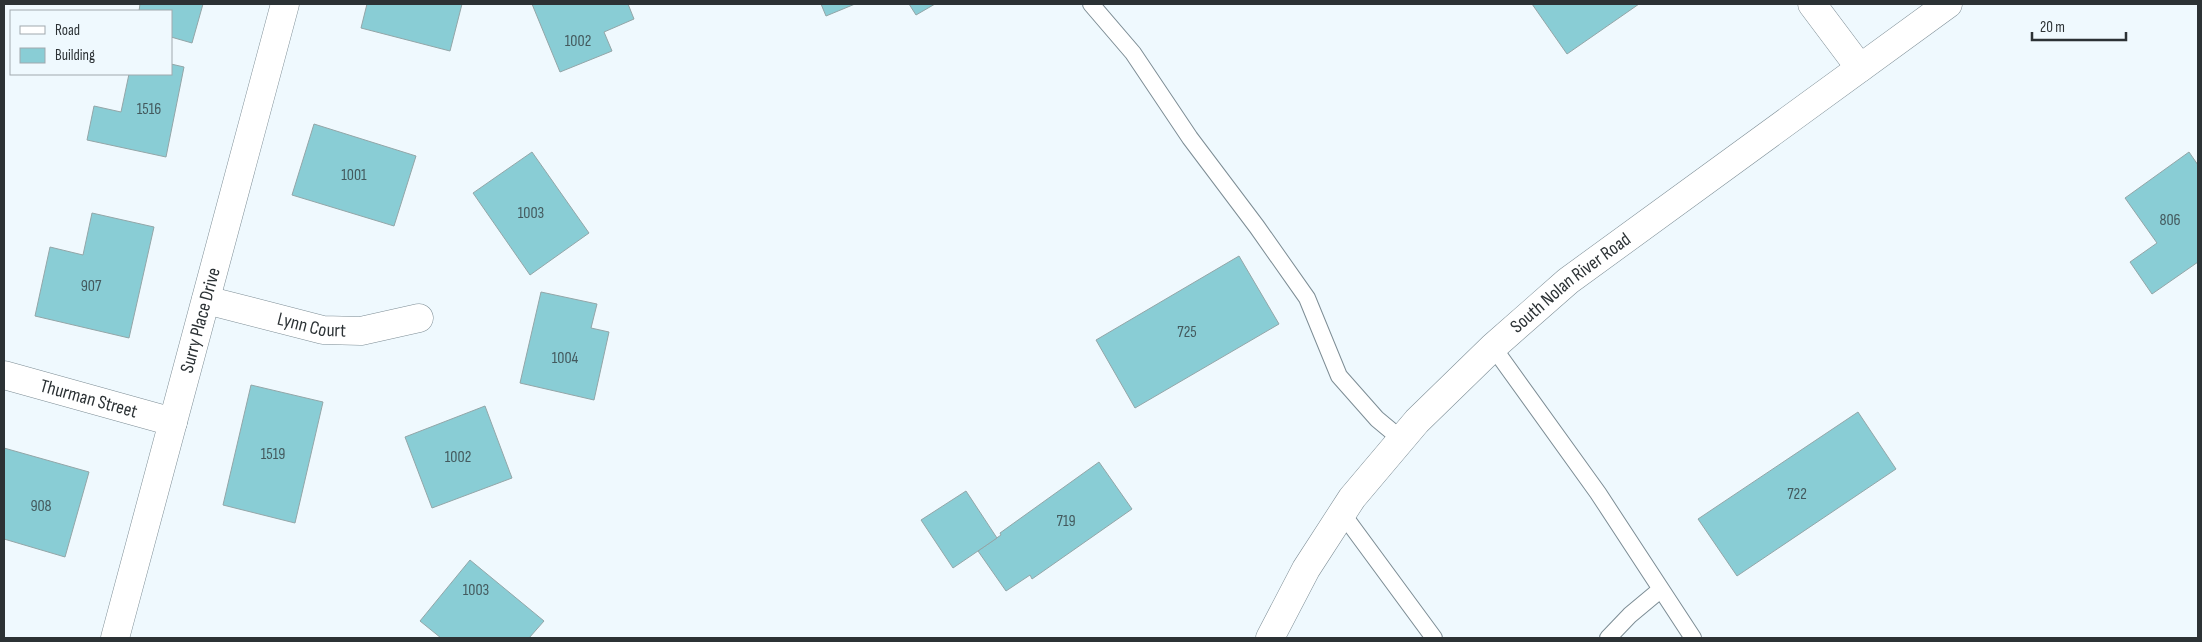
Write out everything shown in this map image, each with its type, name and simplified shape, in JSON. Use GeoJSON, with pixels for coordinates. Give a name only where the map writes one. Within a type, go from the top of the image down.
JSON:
{"type":"FeatureCollection","features":[{"type":"Feature","properties":{"kind":"street","name":"Surry Place Drive"},"geometry":{"type":"LineString","coordinates":[[115,638],[285,4]]}},
{"type":"Feature","properties":{"kind":"street"},"geometry":{"type":"LineString","coordinates":[[1812,4],[1860,68]]}},
{"type":"Feature","properties":{"kind":"street","name":"South Nolan River Road"},"geometry":{"type":"LineString","coordinates":[[1270,638],[1306,569],[1352,498],[1417,421],[1492,347],[1568,281],[1948,4]]}},
{"type":"Feature","properties":{"kind":"street","name":"Lynn Court"},"geometry":{"type":"LineString","coordinates":[[206,300],[323,330],[361,331],[420,318]]}},
{"type":"Feature","properties":{"kind":"street","name":"Thurman Street"},"geometry":{"type":"LineString","coordinates":[[4,375],[172,422]]}},
{"type":"Feature","properties":{"kind":"lane"},"geometry":{"type":"LineString","coordinates":[[1091,4],[1133,52],[1190,138],[1257,226],[1307,298],[1339,376],[1378,420],[1402,439]]}},
{"type":"Feature","properties":{"kind":"lane"},"geometry":{"type":"LineString","coordinates":[[1492,347],[1598,493],[1693,638]]}},
{"type":"Feature","properties":{"kind":"lane"},"geometry":{"type":"LineString","coordinates":[[1342,513],[1434,638]]}},
{"type":"Feature","properties":{"kind":"lane"},"geometry":{"type":"LineString","coordinates":[[1608,638],[1630,615],[1660,590]]}},
{"type":"Feature","properties":{"kind":"building"},"geometry":{"type":"Polygon","coordinates":[[[140,4],[203,4],[192,43],[172,37],[172,10],[139,10],[140,4]]]}},
{"type":"Feature","properties":{"kind":"building"},"geometry":{"type":"Polygon","coordinates":[[[367,4],[462,4],[450,51],[361,28],[367,4]]]}},
{"type":"Feature","properties":{"kind":"building"},"geometry":{"type":"Polygon","coordinates":[[[532,4],[628,4],[634,19],[604,32],[612,51],[560,72],[532,4]]]}},
{"type":"Feature","properties":{"kind":"building"},"geometry":{"type":"Polygon","coordinates":[[[821,4],[855,4],[826,16],[821,4]]]}},
{"type":"Feature","properties":{"kind":"building"},"geometry":{"type":"Polygon","coordinates":[[[909,4],[935,4],[916,15],[909,4]]]}},
{"type":"Feature","properties":{"kind":"building"},"geometry":{"type":"Polygon","coordinates":[[[1532,4],[1639,4],[1567,54],[1532,4]]]}},
{"type":"Feature","properties":{"kind":"building"},"geometry":{"type":"Polygon","coordinates":[[[172,64],[184,67],[166,157],[87,140],[94,106],[121,112],[129,75],[172,75],[172,64]]]}},
{"type":"Feature","properties":{"kind":"building"},"geometry":{"type":"Polygon","coordinates":[[[314,124],[416,156],[394,226],[292,195],[314,124]]]}},
{"type":"Feature","properties":{"kind":"building"},"geometry":{"type":"Polygon","coordinates":[[[532,152],[589,233],[530,275],[473,193],[532,152]]]}},
{"type":"Feature","properties":{"kind":"building"},"geometry":{"type":"Polygon","coordinates":[[[2189,152],[2198,165],[2198,262],[2152,294],[2130,262],[2157,243],[2125,198],[2189,152]]]}},
{"type":"Feature","properties":{"kind":"building"},"geometry":{"type":"Polygon","coordinates":[[[92,213],[154,227],[129,338],[35,316],[50,247],[83,255],[92,213]]]}},
{"type":"Feature","properties":{"kind":"building"},"geometry":{"type":"Polygon","coordinates":[[[1239,256],[1279,324],[1135,408],[1096,340],[1239,256]]]}},
{"type":"Feature","properties":{"kind":"building"},"geometry":{"type":"Polygon","coordinates":[[[541,292],[597,304],[591,328],[609,332],[594,400],[520,383],[541,292]]]}},
{"type":"Feature","properties":{"kind":"building"},"geometry":{"type":"Polygon","coordinates":[[[251,385],[323,402],[295,523],[223,505],[251,385]]]}},
{"type":"Feature","properties":{"kind":"building"},"geometry":{"type":"Polygon","coordinates":[[[485,406],[512,478],[432,508],[405,437],[485,406]]]}},
{"type":"Feature","properties":{"kind":"building"},"geometry":{"type":"Polygon","coordinates":[[[1858,412],[1896,469],[1737,576],[1698,519],[1858,412]]]}},
{"type":"Feature","properties":{"kind":"building"},"geometry":{"type":"Polygon","coordinates":[[[4,448],[89,472],[65,557],[4,539],[4,448]]]}},
{"type":"Feature","properties":{"kind":"building"},"geometry":{"type":"Polygon","coordinates":[[[1099,462],[1132,509],[1032,579],[1030,575],[1006,591],[978,551],[1099,462]]]}},
{"type":"Feature","properties":{"kind":"building"},"geometry":{"type":"Polygon","coordinates":[[[966,491],[997,538],[953,568],[921,520],[966,491]]]}},
{"type":"Feature","properties":{"kind":"building"},"geometry":{"type":"Polygon","coordinates":[[[470,560],[544,621],[529,638],[441,638],[420,621],[470,560]]]}}]}
